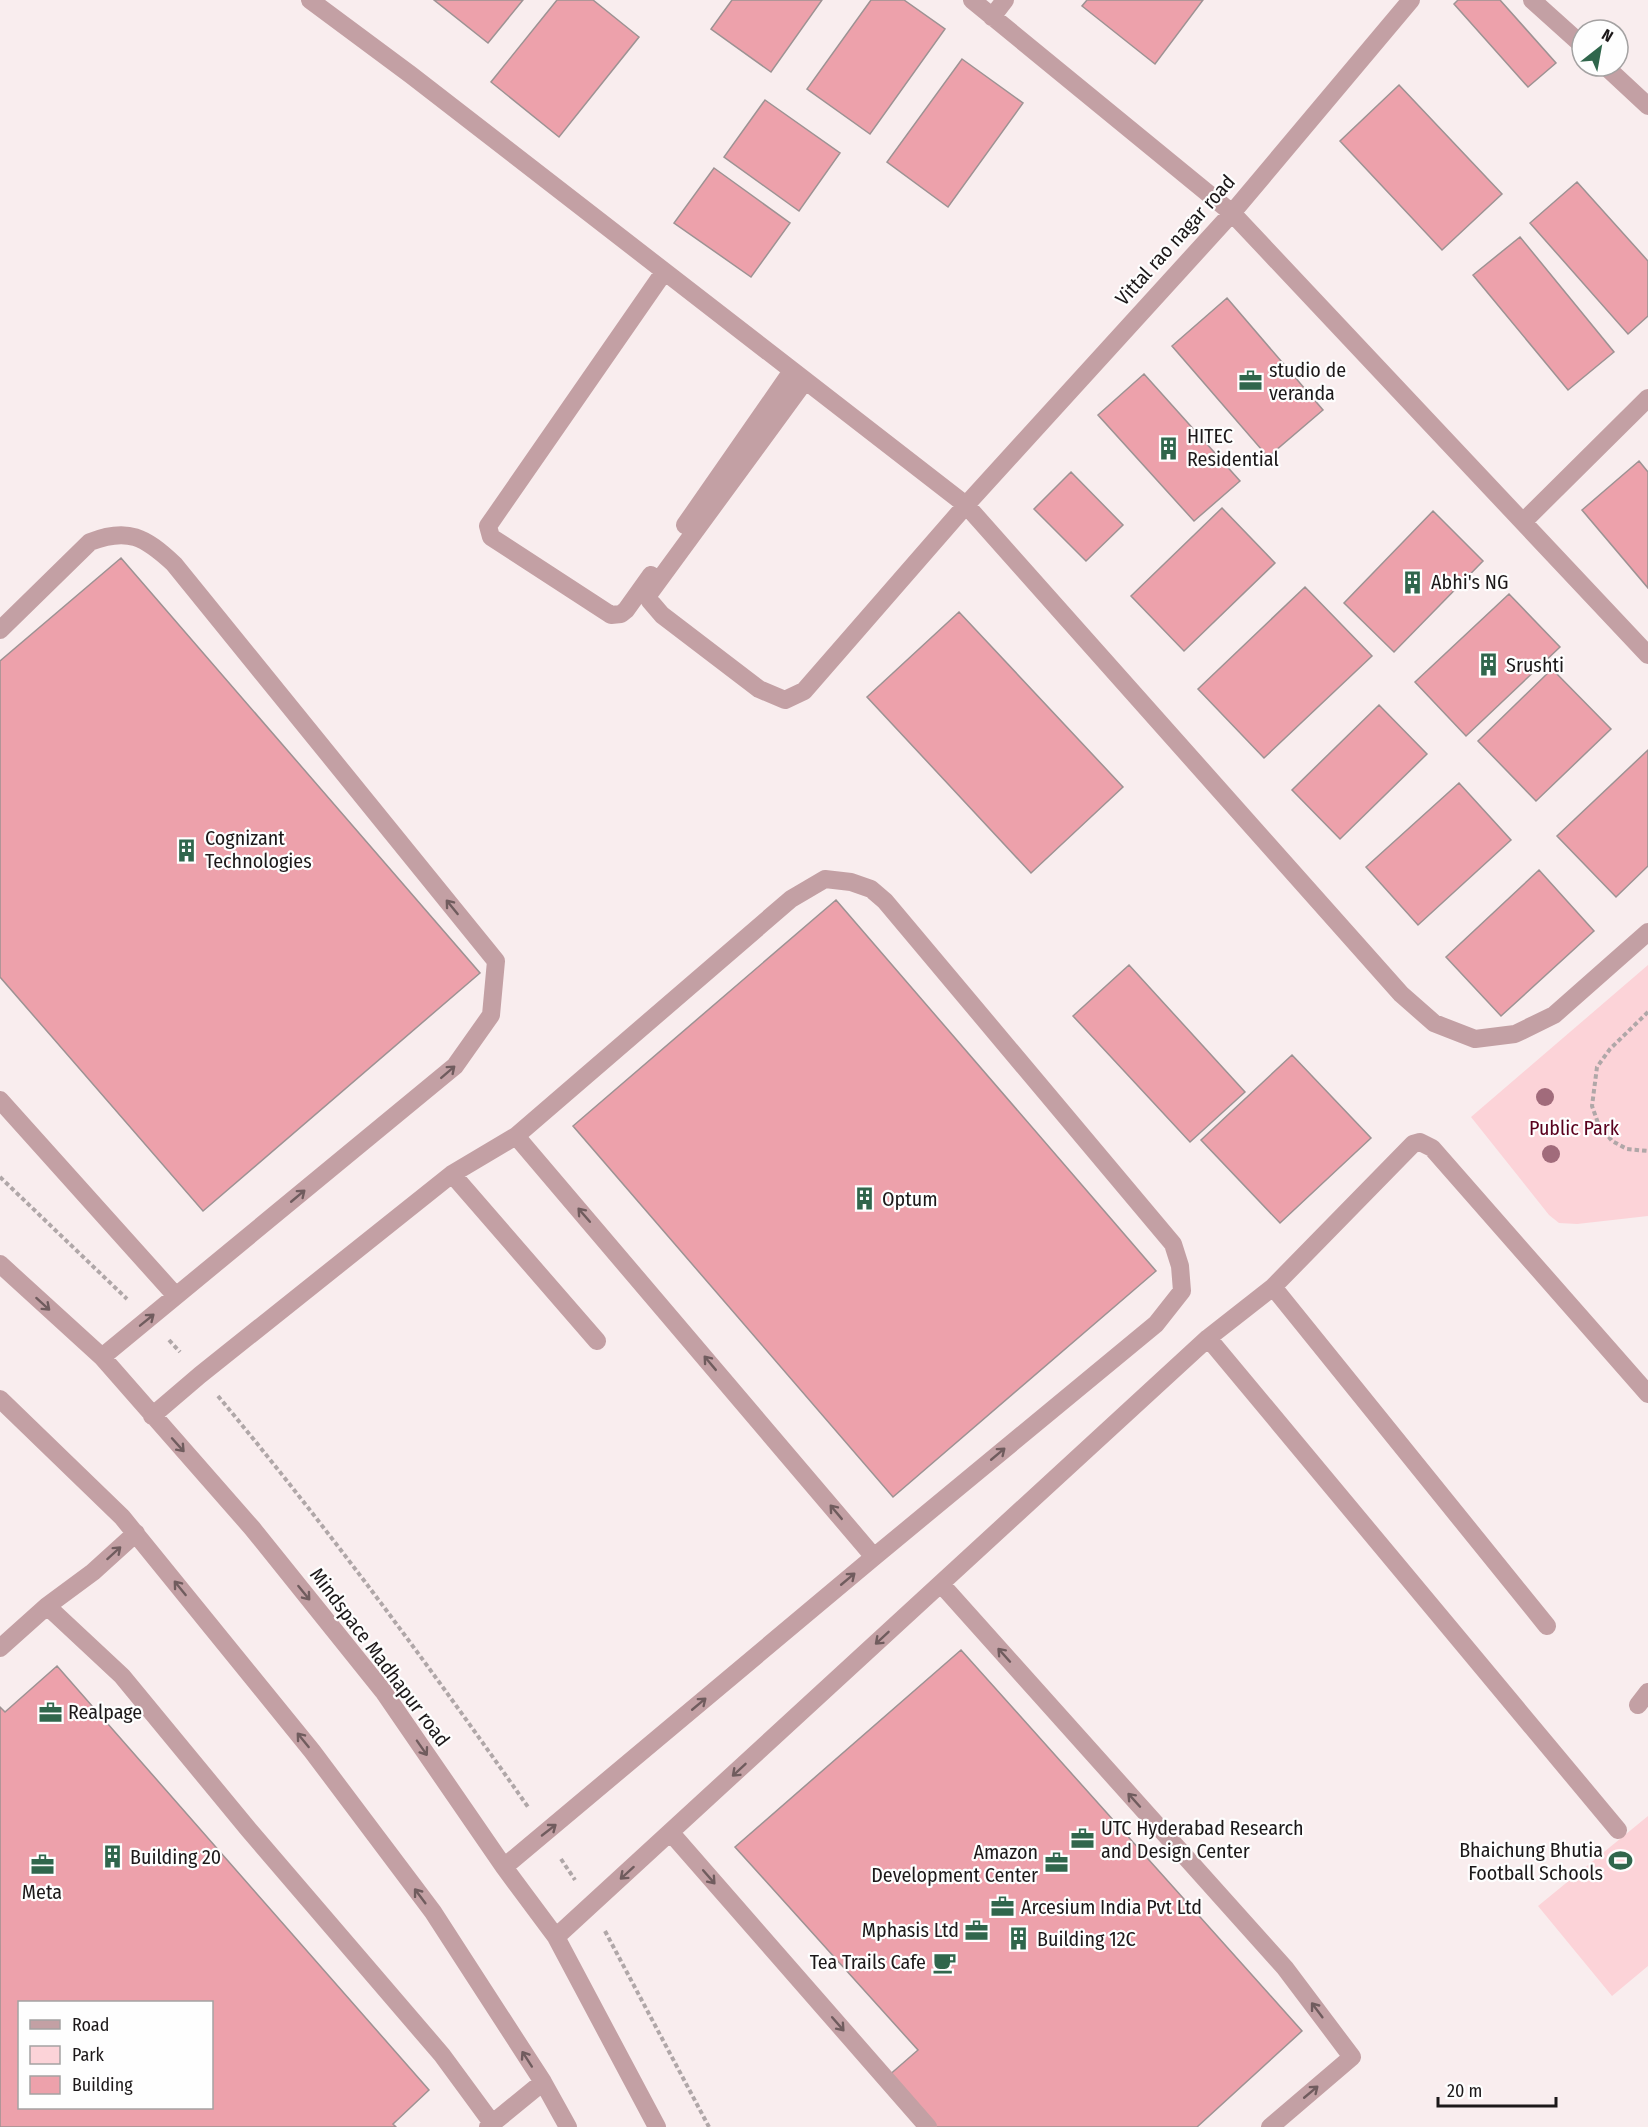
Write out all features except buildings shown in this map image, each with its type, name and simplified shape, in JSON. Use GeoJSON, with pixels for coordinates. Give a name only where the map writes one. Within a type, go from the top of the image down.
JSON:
{"type":"FeatureCollection","features":[{"type":"Feature","properties":{"kind":"street"},"geometry":{"type":"LineString","coordinates":[[310,0],[411,75],[966,505],[1401,994],[1434,1023],[1475,1038],[1515,1034],[1554,1015],[1648,932]]}},
{"type":"Feature","properties":{"kind":"street"},"geometry":{"type":"LineString","coordinates":[[972,0],[1232,213],[1648,655]]}},
{"type":"Feature","properties":{"kind":"street"},"geometry":{"type":"LineString","coordinates":[[992,17],[1005,0]]}},
{"type":"Feature","properties":{"kind":"street","name":"Vittal rao nagar road"},"geometry":{"type":"LineString","coordinates":[[798,376],[649,594],[650,601],[662,615],[759,689],[785,700],[804,692],[966,505],[1232,213],[1411,0]]}},
{"type":"Feature","properties":{"kind":"street"},"geometry":{"type":"LineString","coordinates":[[1532,0],[1570,34]]}},
{"type":"Feature","properties":{"kind":"street"},"geometry":{"type":"LineString","coordinates":[[1618,78],[1648,106]]}},
{"type":"Feature","properties":{"kind":"street"},"geometry":{"type":"LineString","coordinates":[[664,272],[488,526],[491,537],[611,615],[621,615],[798,376]]}},
{"type":"Feature","properties":{"kind":"street"},"geometry":{"type":"LineString","coordinates":[[1523,522],[1648,398]]}},
{"type":"Feature","properties":{"kind":"street"},"geometry":{"type":"LineString","coordinates":[[0,630],[90,542],[108,535],[129,534],[154,546],[174,564],[496,961],[491,1015],[455,1066],[102,1357]]}},
{"type":"Feature","properties":{"kind":"street"},"geometry":{"type":"LineString","coordinates":[[152,1416],[452,1174],[516,1136],[791,899],[825,879],[843,881],[871,889],[892,910],[1173,1244],[1180,1266],[1182,1291],[1156,1324],[504,1867]]}},
{"type":"Feature","properties":{"kind":"street"},"geometry":{"type":"LineString","coordinates":[[0,1100],[176,1296]]}},
{"type":"Feature","properties":{"kind":"street"},"geometry":{"type":"LineString","coordinates":[[516,1136],[874,1557]]}},
{"type":"Feature","properties":{"kind":"street"},"geometry":{"type":"LineString","coordinates":[[556,1937],[1208,1338],[1273,1287],[1413,1144],[1426,1143],[1432,1148],[1648,1394]]}},
{"type":"Feature","properties":{"kind":"street"},"geometry":{"type":"LineString","coordinates":[[452,1174],[597,1341]]}},
{"type":"Feature","properties":{"kind":"street","name":"Mindspace Madhapur road"},"geometry":{"type":"LineString","coordinates":[[0,1264],[102,1357],[252,1528],[383,1691],[504,1867],[556,1937],[657,2127]]}},
{"type":"Feature","properties":{"kind":"street"},"geometry":{"type":"LineString","coordinates":[[1273,1287],[1547,1626]]}},
{"type":"Feature","properties":{"kind":"street"},"geometry":{"type":"LineString","coordinates":[[1208,1338],[1618,1830]]}},
{"type":"Feature","properties":{"kind":"street"},"geometry":{"type":"LineString","coordinates":[[0,1399],[122,1517],[312,1752],[433,1912],[543,2082],[568,2127]]}},
{"type":"Feature","properties":{"kind":"street"},"geometry":{"type":"LineString","coordinates":[[0,1648],[47,1605],[93,1572],[136,1533]]}},
{"type":"Feature","properties":{"kind":"street"},"geometry":{"type":"LineString","coordinates":[[941,1584],[1285,1968],[1352,2057],[1270,2127]]}},
{"type":"Feature","properties":{"kind":"street"},"geometry":{"type":"LineString","coordinates":[[47,1605],[122,1676],[249,1830],[442,2055],[490,2125],[543,2082]]}},
{"type":"Feature","properties":{"kind":"street"},"geometry":{"type":"LineString","coordinates":[[671,1833],[928,2127]]}},
{"type":"Feature","properties":{"kind":"path"},"geometry":{"type":"LineString","coordinates":[[1648,1012],[1610,1049],[1597,1067],[1592,1106],[1598,1123],[1612,1141],[1627,1149],[1648,1151]]}},
{"type":"Feature","properties":{"kind":"path"},"geometry":{"type":"LineString","coordinates":[[0,1177],[149,1319],[200,1375],[262,1449],[360,1577],[483,1743],[591,1905],[709,2127]]}},
{"type":"Feature","properties":{"kind":"green space","name":"Public Park"},"geometry":{"type":"Polygon","coordinates":[[[1648,965],[1648,1216],[1577,1224],[1559,1223],[1549,1215],[1471,1117],[1648,965]]]}},
{"type":"Feature","properties":{"kind":"green space","name":"Bhaichung Bhutia Football Schools"},"geometry":{"type":"Polygon","coordinates":[[[1648,1816],[1648,1966],[1612,1996],[1538,1906],[1648,1816]]]}},
{"type":"Feature","properties":{"kind":"place","name":"studio de veranda"},"geometry":{"type":"Point","coordinates":[1251,381]}},
{"type":"Feature","properties":{"kind":"place","name":"HITEC Residential"},"geometry":{"type":"Point","coordinates":[1169,448]}},
{"type":"Feature","properties":{"kind":"place","name":"Abhi's NG"},"geometry":{"type":"Point","coordinates":[1413,582]}},
{"type":"Feature","properties":{"kind":"place","name":"Srushti"},"geometry":{"type":"Point","coordinates":[1488,665]}},
{"type":"Feature","properties":{"kind":"place","name":"Cognizant Technologies"},"geometry":{"type":"Point","coordinates":[187,850]}},
{"type":"Feature","properties":{"kind":"place","name":"Optum"},"geometry":{"type":"Point","coordinates":[864,1199]}},
{"type":"Feature","properties":{"kind":"place","name":"Realpage"},"geometry":{"type":"Point","coordinates":[50,1712]}},
{"type":"Feature","properties":{"kind":"place","name":"UTC Hyderabad Research and Design Center"},"geometry":{"type":"Point","coordinates":[1083,1839]}},
{"type":"Feature","properties":{"kind":"place","name":"Building 20"},"geometry":{"type":"Point","coordinates":[112,1857]}},
{"type":"Feature","properties":{"kind":"place","name":"Bhaichung Bhutia Football Schools"},"geometry":{"type":"Point","coordinates":[1621,1861]}},
{"type":"Feature","properties":{"kind":"place","name":"Amazon Development Center"},"geometry":{"type":"Point","coordinates":[1056,1863]}},
{"type":"Feature","properties":{"kind":"place","name":"Meta"},"geometry":{"type":"Point","coordinates":[42,1864]}},
{"type":"Feature","properties":{"kind":"place","name":"Arcesium India Pvt Ltd"},"geometry":{"type":"Point","coordinates":[1003,1907]}},
{"type":"Feature","properties":{"kind":"place","name":"Mphasis Ltd"},"geometry":{"type":"Point","coordinates":[977,1930]}},
{"type":"Feature","properties":{"kind":"place","name":"Building 12C"},"geometry":{"type":"Point","coordinates":[1019,1939]}},
{"type":"Feature","properties":{"kind":"place","name":"Tea Trails Cafe"},"geometry":{"type":"Point","coordinates":[944,1962]}}]}
